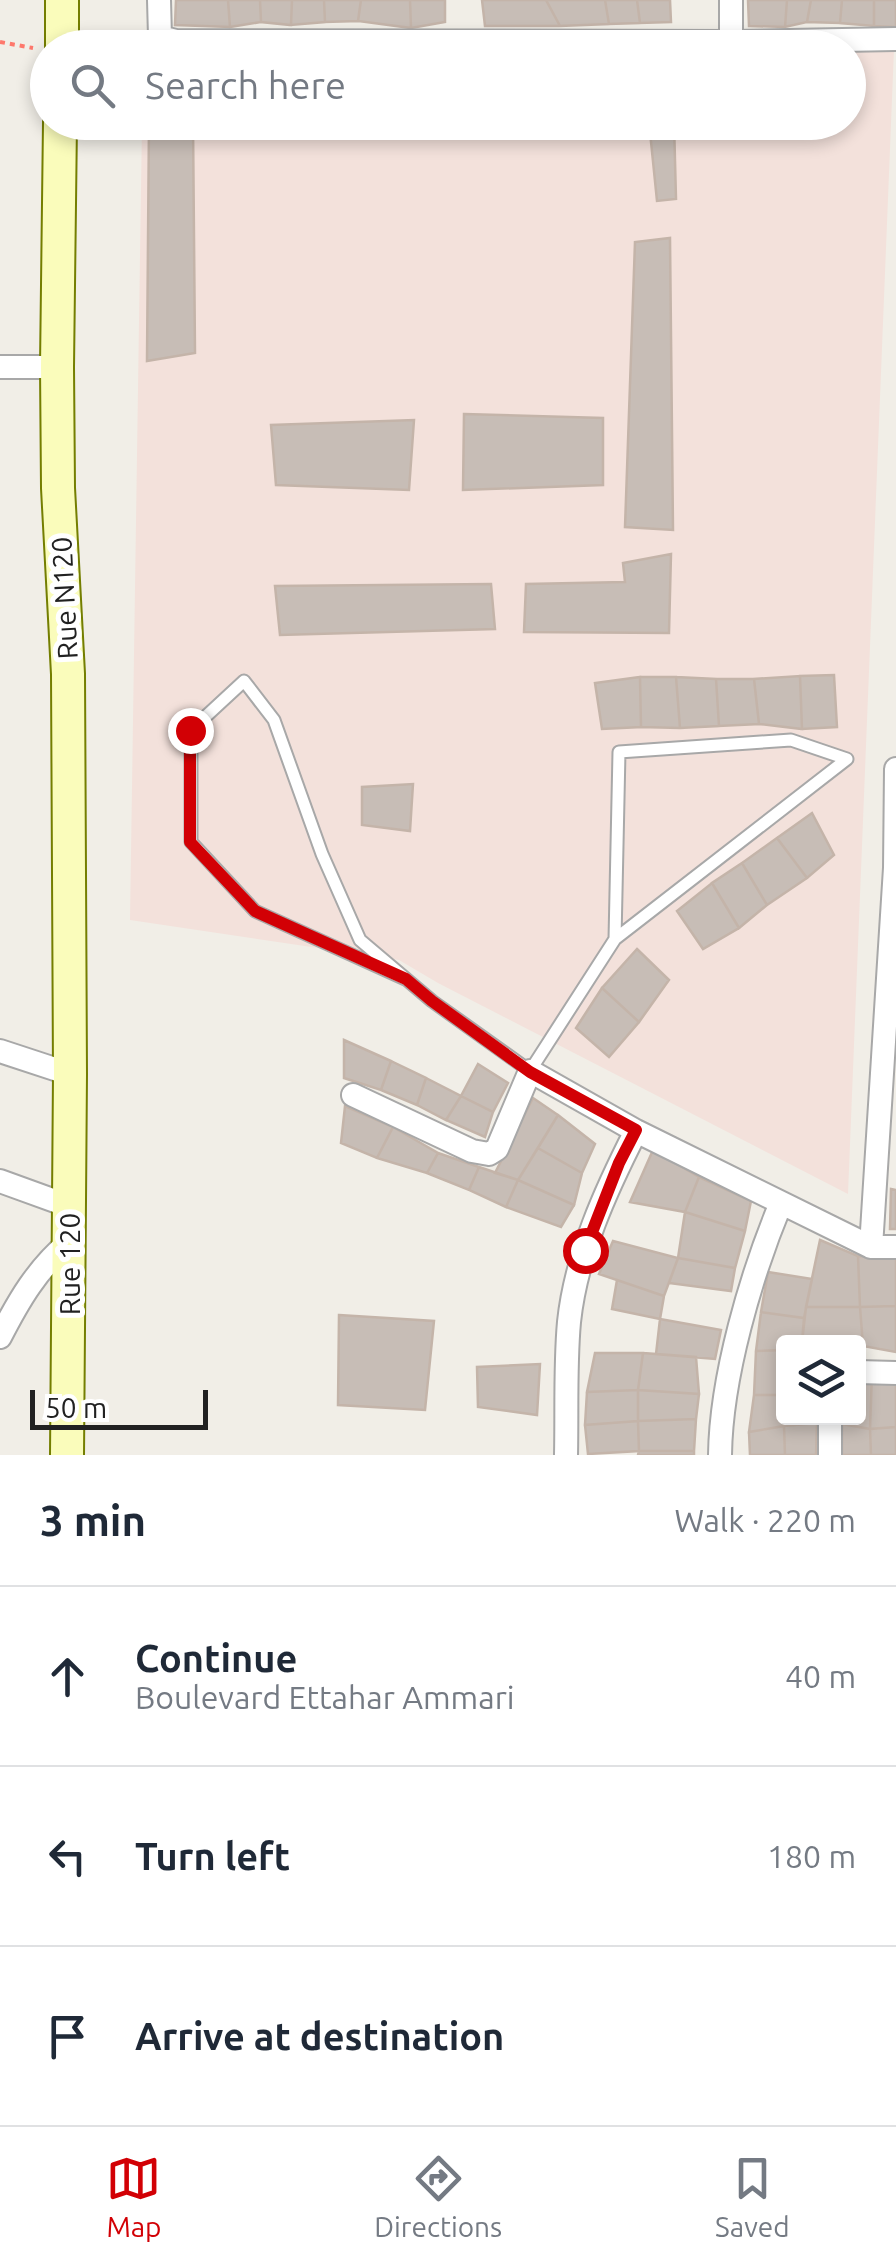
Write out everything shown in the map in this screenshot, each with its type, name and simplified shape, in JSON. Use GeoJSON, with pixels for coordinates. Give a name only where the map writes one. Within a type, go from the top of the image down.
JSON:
{"type":"FeatureCollection","features":[{"type":"Feature","properties":{"kind":"street"},"geometry":{"type":"LineString","coordinates":[[62,0],[62,30]]}},
{"type":"Feature","properties":{"kind":"street"},"geometry":{"type":"LineString","coordinates":[[158,30],[159,0]]}},
{"type":"Feature","properties":{"kind":"street"},"geometry":{"type":"LineString","coordinates":[[731,0],[731,30]]}},
{"type":"Feature","properties":{"kind":"street"},"geometry":{"type":"LineString","coordinates":[[866,40],[896,39]]}},
{"type":"Feature","properties":{"kind":"street","name":"Rue N120"},"geometry":{"type":"LineString","coordinates":[[60,140],[58,488],[68,674],[70,1074]]}},
{"type":"Feature","properties":{"kind":"street"},"geometry":{"type":"LineString","coordinates":[[0,367],[57,367]]}},
{"type":"Feature","properties":{"kind":"street"},"geometry":{"type":"LineString","coordinates":[[871,1246],[887,1147],[896,770]]}},
{"type":"Feature","properties":{"kind":"street"},"geometry":{"type":"LineString","coordinates":[[0,1052],[70,1074]]}},
{"type":"Feature","properties":{"kind":"street"},"geometry":{"type":"LineString","coordinates":[[354,1096],[472,1151],[489,1154],[497,1149],[530,1072],[781,1203],[871,1246],[896,1248]]}},
{"type":"Feature","properties":{"kind":"street","name":"Rue 120"},"geometry":{"type":"LineString","coordinates":[[67,1455],[70,1074]]}},
{"type":"Feature","properties":{"kind":"street"},"geometry":{"type":"LineString","coordinates":[[566,1455],[568,1343],[575,1289],[602,1204],[636,1130]]}},
{"type":"Feature","properties":{"kind":"street"},"geometry":{"type":"LineString","coordinates":[[0,1181],[70,1206]]}},
{"type":"Feature","properties":{"kind":"street"},"geometry":{"type":"LineString","coordinates":[[720,1455],[724,1411],[744,1312],[781,1203]]}},
{"type":"Feature","properties":{"kind":"street"},"geometry":{"type":"LineString","coordinates":[[0,1337],[36,1274],[69,1242]]}},
{"type":"Feature","properties":{"kind":"street"},"geometry":{"type":"LineString","coordinates":[[866,1372],[896,1373]]}},
{"type":"Feature","properties":{"kind":"street"},"geometry":{"type":"LineString","coordinates":[[830,1425],[830,1455]]}},
{"type":"Feature","properties":{"kind":"lane"},"geometry":{"type":"LineString","coordinates":[[406,979],[255,911],[190,842],[190,730],[244,681],[274,720],[322,854],[360,940],[432,1001],[530,1072],[615,939],[847,759],[791,740],[618,752],[615,939]]}},
{"type":"Feature","properties":{"kind":"path"},"geometry":{"type":"LineString","coordinates":[[0,42],[30,47]]}},
{"type":"Feature","properties":{"kind":"shaded area"},"geometry":{"type":"Polygon","coordinates":[[[866,49],[894,49],[848,1194],[399,960],[130,920],[142,140],[866,140],[866,49]]]}},
{"type":"Feature","properties":{"kind":"building"},"geometry":{"type":"Polygon","coordinates":[[[176,0],[228,0],[230,27],[175,25],[176,0]]]}},
{"type":"Feature","properties":{"kind":"building"},"geometry":{"type":"Polygon","coordinates":[[[228,0],[260,0],[261,22],[230,27],[228,0]]]}},
{"type":"Feature","properties":{"kind":"building"},"geometry":{"type":"Polygon","coordinates":[[[260,0],[292,0],[291,25],[261,22],[260,0]]]}},
{"type":"Feature","properties":{"kind":"building"},"geometry":{"type":"Polygon","coordinates":[[[292,0],[324,0],[325,22],[291,25],[292,0]]]}},
{"type":"Feature","properties":{"kind":"building"},"geometry":{"type":"Polygon","coordinates":[[[324,0],[361,0],[358,21],[325,22],[324,0]]]}},
{"type":"Feature","properties":{"kind":"building"},"geometry":{"type":"Polygon","coordinates":[[[361,0],[410,0],[411,28],[358,21],[361,0]]]}},
{"type":"Feature","properties":{"kind":"building"},"geometry":{"type":"Polygon","coordinates":[[[410,0],[445,0],[445,22],[411,28],[410,0]]]}},
{"type":"Feature","properties":{"kind":"building"},"geometry":{"type":"Polygon","coordinates":[[[482,0],[546,0],[560,26],[485,26],[482,0]]]}},
{"type":"Feature","properties":{"kind":"building"},"geometry":{"type":"Polygon","coordinates":[[[546,0],[605,0],[609,24],[560,26],[546,0]]]}},
{"type":"Feature","properties":{"kind":"building"},"geometry":{"type":"Polygon","coordinates":[[[605,0],[637,0],[640,23],[609,24],[605,0]]]}},
{"type":"Feature","properties":{"kind":"building"},"geometry":{"type":"Polygon","coordinates":[[[637,0],[670,0],[671,22],[640,23],[637,0]]]}},
{"type":"Feature","properties":{"kind":"building"},"geometry":{"type":"Polygon","coordinates":[[[748,0],[787,0],[785,27],[749,26],[748,0]]]}},
{"type":"Feature","properties":{"kind":"building"},"geometry":{"type":"Polygon","coordinates":[[[787,0],[811,0],[807,22],[785,27],[787,0]]]}},
{"type":"Feature","properties":{"kind":"building"},"geometry":{"type":"Polygon","coordinates":[[[811,0],[842,0],[840,23],[807,22],[811,0]]]}},
{"type":"Feature","properties":{"kind":"building"},"geometry":{"type":"Polygon","coordinates":[[[842,0],[874,0],[874,26],[840,23],[842,0]]]}},
{"type":"Feature","properties":{"kind":"building"},"geometry":{"type":"Polygon","coordinates":[[[874,0],[896,0],[896,27],[874,26],[874,0]]]}},
{"type":"Feature","properties":{"kind":"building"},"geometry":{"type":"Polygon","coordinates":[[[149,140],[193,140],[195,353],[147,361],[149,140]]]}},
{"type":"Feature","properties":{"kind":"building"},"geometry":{"type":"Polygon","coordinates":[[[651,140],[674,140],[676,199],[657,201],[651,140]]]}},
{"type":"Feature","properties":{"kind":"building"},"geometry":{"type":"Polygon","coordinates":[[[670,238],[673,530],[625,527],[635,242],[670,238]]]}},
{"type":"Feature","properties":{"kind":"building"},"geometry":{"type":"Polygon","coordinates":[[[464,414],[603,418],[603,485],[463,490],[464,414]]]}},
{"type":"Feature","properties":{"kind":"building"},"geometry":{"type":"Polygon","coordinates":[[[414,420],[409,490],[276,485],[271,425],[414,420]]]}},
{"type":"Feature","properties":{"kind":"building"},"geometry":{"type":"Polygon","coordinates":[[[671,554],[669,633],[524,632],[526,584],[625,582],[623,563],[671,554]]]}},
{"type":"Feature","properties":{"kind":"building"},"geometry":{"type":"Polygon","coordinates":[[[491,584],[495,629],[280,635],[275,586],[491,584]]]}},
{"type":"Feature","properties":{"kind":"building"},"geometry":{"type":"Polygon","coordinates":[[[834,675],[837,727],[802,729],[800,676],[834,675]]]}},
{"type":"Feature","properties":{"kind":"building"},"geometry":{"type":"Polygon","coordinates":[[[800,676],[802,729],[759,724],[754,679],[800,676]]]}},
{"type":"Feature","properties":{"kind":"building"},"geometry":{"type":"Polygon","coordinates":[[[640,677],[641,727],[602,729],[595,683],[640,677]]]}},
{"type":"Feature","properties":{"kind":"building"},"geometry":{"type":"Polygon","coordinates":[[[640,677],[676,677],[680,728],[641,727],[640,677]]]}},
{"type":"Feature","properties":{"kind":"building"},"geometry":{"type":"Polygon","coordinates":[[[676,677],[716,679],[719,726],[680,728],[676,677]]]}},
{"type":"Feature","properties":{"kind":"building"},"geometry":{"type":"Polygon","coordinates":[[[716,679],[754,679],[759,724],[719,726],[716,679]]]}},
{"type":"Feature","properties":{"kind":"building"},"geometry":{"type":"Polygon","coordinates":[[[413,784],[410,831],[362,825],[362,787],[413,784]]]}},
{"type":"Feature","properties":{"kind":"building"},"geometry":{"type":"Polygon","coordinates":[[[812,813],[834,855],[807,878],[777,838],[812,813]]]}},
{"type":"Feature","properties":{"kind":"building"},"geometry":{"type":"Polygon","coordinates":[[[777,838],[807,878],[767,905],[742,863],[777,838]]]}},
{"type":"Feature","properties":{"kind":"building"},"geometry":{"type":"Polygon","coordinates":[[[742,863],[767,905],[739,928],[712,883],[742,863]]]}},
{"type":"Feature","properties":{"kind":"building"},"geometry":{"type":"Polygon","coordinates":[[[712,883],[739,928],[703,949],[677,911],[712,883]]]}},
{"type":"Feature","properties":{"kind":"building"},"geometry":{"type":"Polygon","coordinates":[[[637,949],[669,980],[639,1022],[602,988],[637,949]]]}},
{"type":"Feature","properties":{"kind":"building"},"geometry":{"type":"Polygon","coordinates":[[[602,988],[639,1022],[609,1057],[576,1028],[602,988]]]}},
{"type":"Feature","properties":{"kind":"building"},"geometry":{"type":"Polygon","coordinates":[[[344,1040],[391,1061],[381,1090],[344,1078],[344,1040]]]}},
{"type":"Feature","properties":{"kind":"building"},"geometry":{"type":"Polygon","coordinates":[[[391,1061],[426,1078],[417,1105],[381,1090],[391,1061]]]}},
{"type":"Feature","properties":{"kind":"building"},"geometry":{"type":"Polygon","coordinates":[[[478,1064],[508,1083],[493,1112],[461,1096],[478,1064]]]}},
{"type":"Feature","properties":{"kind":"building"},"geometry":{"type":"Polygon","coordinates":[[[426,1078],[461,1096],[446,1120],[417,1105],[426,1078]]]}},
{"type":"Feature","properties":{"kind":"building"},"geometry":{"type":"Polygon","coordinates":[[[461,1096],[493,1112],[485,1137],[446,1120],[461,1096]]]}},
{"type":"Feature","properties":{"kind":"building"},"geometry":{"type":"Polygon","coordinates":[[[533,1098],[558,1115],[518,1180],[495,1173],[533,1098]]]}},
{"type":"Feature","properties":{"kind":"building"},"geometry":{"type":"Polygon","coordinates":[[[345,1106],[393,1127],[377,1158],[341,1143],[345,1106]]]}},
{"type":"Feature","properties":{"kind":"building"},"geometry":{"type":"Polygon","coordinates":[[[558,1115],[595,1144],[582,1173],[538,1148],[558,1115]]]}},
{"type":"Feature","properties":{"kind":"building"},"geometry":{"type":"Polygon","coordinates":[[[393,1127],[438,1153],[427,1173],[377,1158],[393,1127]]]}},
{"type":"Feature","properties":{"kind":"building"},"geometry":{"type":"Polygon","coordinates":[[[538,1148],[582,1173],[574,1205],[518,1180],[538,1148]]]}},
{"type":"Feature","properties":{"kind":"building"},"geometry":{"type":"Polygon","coordinates":[[[653,1150],[699,1177],[685,1212],[630,1202],[653,1150]]]}},
{"type":"Feature","properties":{"kind":"building"},"geometry":{"type":"Polygon","coordinates":[[[438,1153],[479,1167],[469,1190],[427,1173],[438,1153]]]}},
{"type":"Feature","properties":{"kind":"building"},"geometry":{"type":"Polygon","coordinates":[[[479,1167],[518,1180],[506,1207],[469,1190],[479,1167]]]}},
{"type":"Feature","properties":{"kind":"building"},"geometry":{"type":"Polygon","coordinates":[[[699,1177],[751,1201],[745,1231],[685,1212],[699,1177]]]}},
{"type":"Feature","properties":{"kind":"building"},"geometry":{"type":"Polygon","coordinates":[[[518,1180],[574,1205],[561,1227],[506,1207],[518,1180]]]}},
{"type":"Feature","properties":{"kind":"building"},"geometry":{"type":"Polygon","coordinates":[[[891,1189],[896,1190],[896,1229],[890,1229],[891,1189]]]}},
{"type":"Feature","properties":{"kind":"building"},"geometry":{"type":"Polygon","coordinates":[[[685,1212],[745,1231],[735,1268],[678,1258],[685,1212]]]}},
{"type":"Feature","properties":{"kind":"building"},"geometry":{"type":"Polygon","coordinates":[[[820,1240],[858,1256],[860,1307],[806,1307],[820,1240]]]}},
{"type":"Feature","properties":{"kind":"building"},"geometry":{"type":"Polygon","coordinates":[[[613,1241],[678,1258],[664,1296],[599,1274],[613,1241]]]}},
{"type":"Feature","properties":{"kind":"building"},"geometry":{"type":"Polygon","coordinates":[[[858,1256],[896,1258],[896,1306],[860,1307],[858,1256]]]}},
{"type":"Feature","properties":{"kind":"building"},"geometry":{"type":"Polygon","coordinates":[[[678,1258],[735,1268],[731,1291],[669,1283],[678,1258]]]}},
{"type":"Feature","properties":{"kind":"building"},"geometry":{"type":"Polygon","coordinates":[[[768,1272],[812,1279],[804,1318],[761,1312],[768,1272]]]}},
{"type":"Feature","properties":{"kind":"building"},"geometry":{"type":"Polygon","coordinates":[[[617,1280],[664,1296],[660,1319],[612,1309],[617,1280]]]}},
{"type":"Feature","properties":{"kind":"building"},"geometry":{"type":"Polygon","coordinates":[[[896,1306],[896,1352],[866,1347],[860,1307],[896,1306]]]}},
{"type":"Feature","properties":{"kind":"building"},"geometry":{"type":"Polygon","coordinates":[[[806,1307],[860,1307],[862,1335],[803,1335],[806,1307]]]}},
{"type":"Feature","properties":{"kind":"building"},"geometry":{"type":"Polygon","coordinates":[[[761,1312],[804,1318],[803,1335],[776,1335],[776,1350],[756,1351],[761,1312]]]}},
{"type":"Feature","properties":{"kind":"building"},"geometry":{"type":"Polygon","coordinates":[[[339,1315],[434,1321],[425,1410],[338,1405],[339,1315]]]}},
{"type":"Feature","properties":{"kind":"building"},"geometry":{"type":"Polygon","coordinates":[[[660,1319],[721,1330],[715,1359],[656,1354],[660,1319]]]}},
{"type":"Feature","properties":{"kind":"building"},"geometry":{"type":"Polygon","coordinates":[[[776,1350],[776,1395],[754,1395],[756,1351],[776,1350]]]}},
{"type":"Feature","properties":{"kind":"building"},"geometry":{"type":"Polygon","coordinates":[[[595,1353],[643,1353],[638,1390],[587,1392],[595,1353]]]}},
{"type":"Feature","properties":{"kind":"building"},"geometry":{"type":"Polygon","coordinates":[[[643,1353],[696,1357],[699,1394],[638,1390],[643,1353]]]}},
{"type":"Feature","properties":{"kind":"building"},"geometry":{"type":"Polygon","coordinates":[[[540,1364],[537,1415],[478,1407],[477,1367],[540,1364]]]}},
{"type":"Feature","properties":{"kind":"building"},"geometry":{"type":"Polygon","coordinates":[[[872,1374],[896,1379],[896,1427],[870,1429],[872,1374]]]}},
{"type":"Feature","properties":{"kind":"building"},"geometry":{"type":"Polygon","coordinates":[[[872,1374],[870,1429],[848,1425],[866,1425],[866,1375],[872,1374]]]}},
{"type":"Feature","properties":{"kind":"building"},"geometry":{"type":"Polygon","coordinates":[[[638,1390],[699,1394],[696,1419],[638,1421],[638,1390]]]}},
{"type":"Feature","properties":{"kind":"building"},"geometry":{"type":"Polygon","coordinates":[[[638,1390],[638,1421],[585,1425],[587,1392],[638,1390]]]}},
{"type":"Feature","properties":{"kind":"building"},"geometry":{"type":"Polygon","coordinates":[[[754,1395],[776,1395],[776,1425],[784,1426],[749,1432],[754,1395]]]}},
{"type":"Feature","properties":{"kind":"building"},"geometry":{"type":"Polygon","coordinates":[[[696,1419],[694,1451],[639,1451],[638,1421],[696,1419]]]}},
{"type":"Feature","properties":{"kind":"building"},"geometry":{"type":"Polygon","coordinates":[[[638,1421],[639,1451],[588,1454],[585,1425],[638,1421]]]}},
{"type":"Feature","properties":{"kind":"building"},"geometry":{"type":"Polygon","coordinates":[[[817,1425],[816,1455],[785,1455],[784,1426],[817,1425]]]}},
{"type":"Feature","properties":{"kind":"building"},"geometry":{"type":"Polygon","coordinates":[[[842,1425],[870,1429],[871,1455],[842,1455],[842,1425]]]}},
{"type":"Feature","properties":{"kind":"building"},"geometry":{"type":"Polygon","coordinates":[[[784,1426],[785,1455],[750,1455],[749,1432],[784,1426]]]}},
{"type":"Feature","properties":{"kind":"building"},"geometry":{"type":"Polygon","coordinates":[[[896,1427],[896,1455],[871,1455],[870,1429],[896,1427]]]}},
{"type":"Feature","properties":{"kind":"building"},"geometry":{"type":"Polygon","coordinates":[[[639,1451],[694,1451],[694,1455],[638,1455],[639,1451]]]}},
{"type":"Feature","properties":{"kind":"route"},"geometry":{"type":"LineString","coordinates":[[190,730],[190,842],[255,911],[406,979],[530,1072],[636,1130],[585,1250]]}}]}
